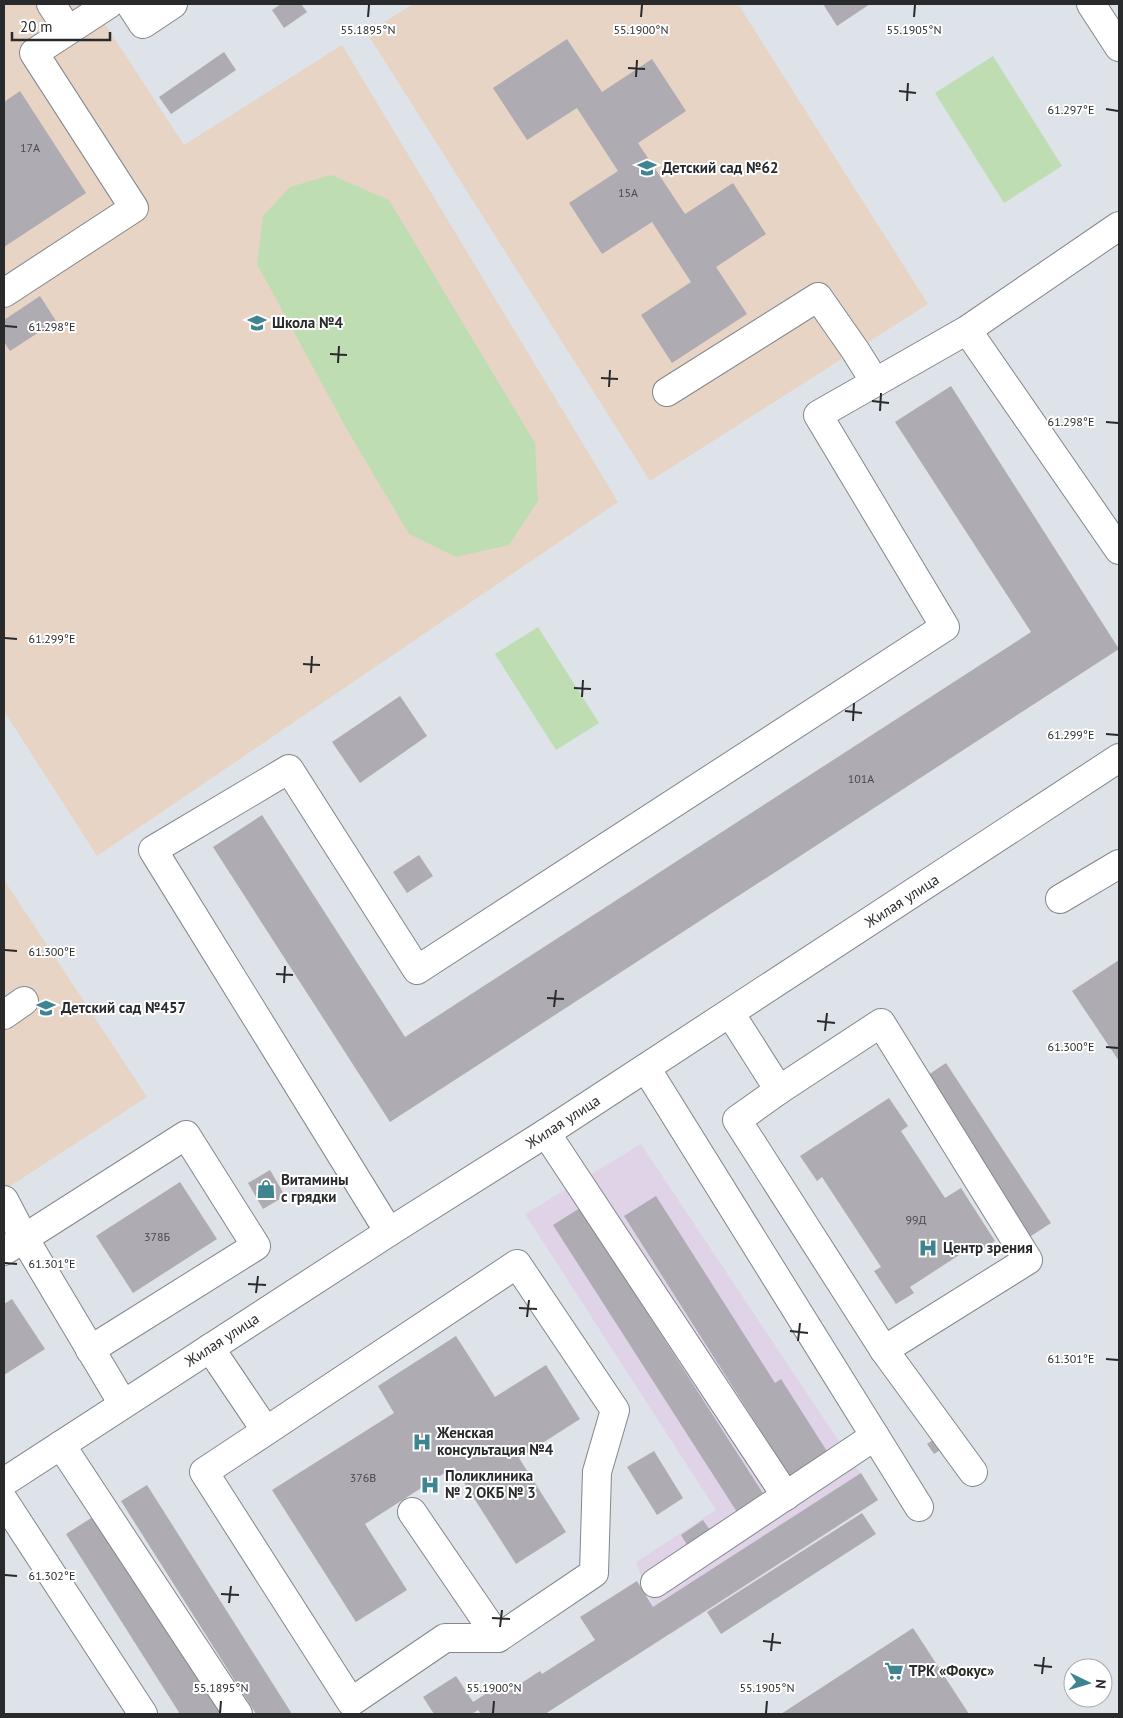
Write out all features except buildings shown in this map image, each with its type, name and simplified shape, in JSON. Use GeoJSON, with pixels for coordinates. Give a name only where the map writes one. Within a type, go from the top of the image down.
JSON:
{"type":"FeatureCollection","features":[{"type":"Feature","properties":{"kind":"street"},"geometry":{"type":"LineString","coordinates":[[51,4],[68,30]]}},
{"type":"Feature","properties":{"kind":"street"},"geometry":{"type":"LineString","coordinates":[[4,293],[134,208],[34,53],[109,4]]}},
{"type":"Feature","properties":{"kind":"street"},"geometry":{"type":"LineString","coordinates":[[130,4],[143,24],[174,4]]}},
{"type":"Feature","properties":{"kind":"street"},"geometry":{"type":"LineString","coordinates":[[1091,4],[1119,47]]}},
{"type":"Feature","properties":{"kind":"street"},"geometry":{"type":"LineString","coordinates":[[389,1232],[153,850],[289,769],[417,970],[945,627],[818,415],[967,330],[1119,226]]}},
{"type":"Feature","properties":{"kind":"street"},"geometry":{"type":"LineString","coordinates":[[667,392],[818,297],[856,350],[875,382]]}},
{"type":"Feature","properties":{"kind":"street"},"geometry":{"type":"LineString","coordinates":[[967,330],[1116,541]]}},
{"type":"Feature","properties":{"kind":"street","name":"Жилая улица"},"geometry":{"type":"LineString","coordinates":[[4,1482],[389,1232],[546,1134],[1119,758]]}},
{"type":"Feature","properties":{"kind":"street"},"geometry":{"type":"LineString","coordinates":[[1060,899],[1119,864]]}},
{"type":"Feature","properties":{"kind":"street"},"geometry":{"type":"LineString","coordinates":[[730,1013],[779,1090]]}},
{"type":"Feature","properties":{"kind":"street"},"geometry":{"type":"LineString","coordinates":[[884,1350],[1028,1260],[881,1023],[737,1120],[884,1350],[973,1472]]}},
{"type":"Feature","properties":{"kind":"street"},"geometry":{"type":"LineString","coordinates":[[646,1068],[919,1507]]}},
{"type":"Feature","properties":{"kind":"street"},"geometry":{"type":"LineString","coordinates":[[546,1134],[786,1496]]}},
{"type":"Feature","properties":{"kind":"street"},"geometry":{"type":"LineString","coordinates":[[14,1245],[186,1135],[256,1246],[90,1350]]}},
{"type":"Feature","properties":{"kind":"street"},"geometry":{"type":"LineString","coordinates":[[4,1200],[14,1245],[90,1350],[123,1404]]}},
{"type":"Feature","properties":{"kind":"street"},"geometry":{"type":"LineString","coordinates":[[517,1264],[615,1410],[597,1472],[594,1573],[498,1638],[445,1638],[351,1702],[204,1472],[266,1431],[517,1264]]}},
{"type":"Feature","properties":{"kind":"street"},"geometry":{"type":"LineString","coordinates":[[210,1348],[266,1431]]}},
{"type":"Feature","properties":{"kind":"street"},"geometry":{"type":"LineString","coordinates":[[655,1582],[875,1436]]}},
{"type":"Feature","properties":{"kind":"street"},"geometry":{"type":"LineString","coordinates":[[61,1445],[238,1714]]}},
{"type":"Feature","properties":{"kind":"street"},"geometry":{"type":"LineString","coordinates":[[4,1501],[143,1714]]}},
{"type":"Feature","properties":{"kind":"street"},"geometry":{"type":"LineString","coordinates":[[412,1512],[498,1638]]}},
{"type":"Feature","properties":{"kind":"shaded area","name":"Школа №4"},"geometry":{"type":"Polygon","coordinates":[[[4,4],[92,4],[184,145],[342,45],[618,502],[97,856],[4,711],[4,4]]]}},
{"type":"Feature","properties":{"kind":"shaded area","name":"Детский сад №62"},"geometry":{"type":"Polygon","coordinates":[[[413,4],[738,4],[928,304],[650,481],[367,33],[413,4]]]}},
{"type":"Feature","properties":{"kind":"shaded area","name":"Детский сад №457"},"geometry":{"type":"Polygon","coordinates":[[[4,880],[147,1097],[4,1190],[4,880]]]}},
{"type":"Feature","properties":{"kind":"shaded area"},"geometry":{"type":"Polygon","coordinates":[[[641,1144],[878,1500],[671,1634],[653,1607],[636,1562],[716,1510],[525,1214],[641,1144]]]}},
{"type":"Feature","properties":{"kind":"green space"},"geometry":{"type":"Polygon","coordinates":[[[993,56],[1062,166],[1004,203],[935,93],[993,56]]]}},
{"type":"Feature","properties":{"kind":"green space"},"geometry":{"type":"Polygon","coordinates":[[[331,175],[389,200],[535,443],[538,501],[509,545],[456,557],[409,534],[346,428],[257,264],[263,216],[290,187],[331,175]]]}},
{"type":"Feature","properties":{"kind":"green space"},"geometry":{"type":"Polygon","coordinates":[[[538,627],[599,723],[556,750],[495,654],[538,627]]]}},
{"type":"Feature","properties":{"kind":"place","name":"Детский сад №62"},"geometry":{"type":"Point","coordinates":[647,168]}},
{"type":"Feature","properties":{"kind":"place","name":"Школа №4"},"geometry":{"type":"Point","coordinates":[257,323]}},
{"type":"Feature","properties":{"kind":"place","name":"Детский сад №457"},"geometry":{"type":"Point","coordinates":[46,1008]}},
{"type":"Feature","properties":{"kind":"place","name":"Витамины с грядки"},"geometry":{"type":"Point","coordinates":[266,1189]}},
{"type":"Feature","properties":{"kind":"place","name":"Центр зрения"},"geometry":{"type":"Point","coordinates":[928,1248]}},
{"type":"Feature","properties":{"kind":"place","name":"Женская консультация №4"},"geometry":{"type":"Point","coordinates":[422,1442]}},
{"type":"Feature","properties":{"kind":"place","name":"Поликлиника № 2 ОКБ № 3"},"geometry":{"type":"Point","coordinates":[430,1485]}},
{"type":"Feature","properties":{"kind":"place","name":"ТРК «Фокус»"},"geometry":{"type":"Point","coordinates":[894,1671]}}]}
